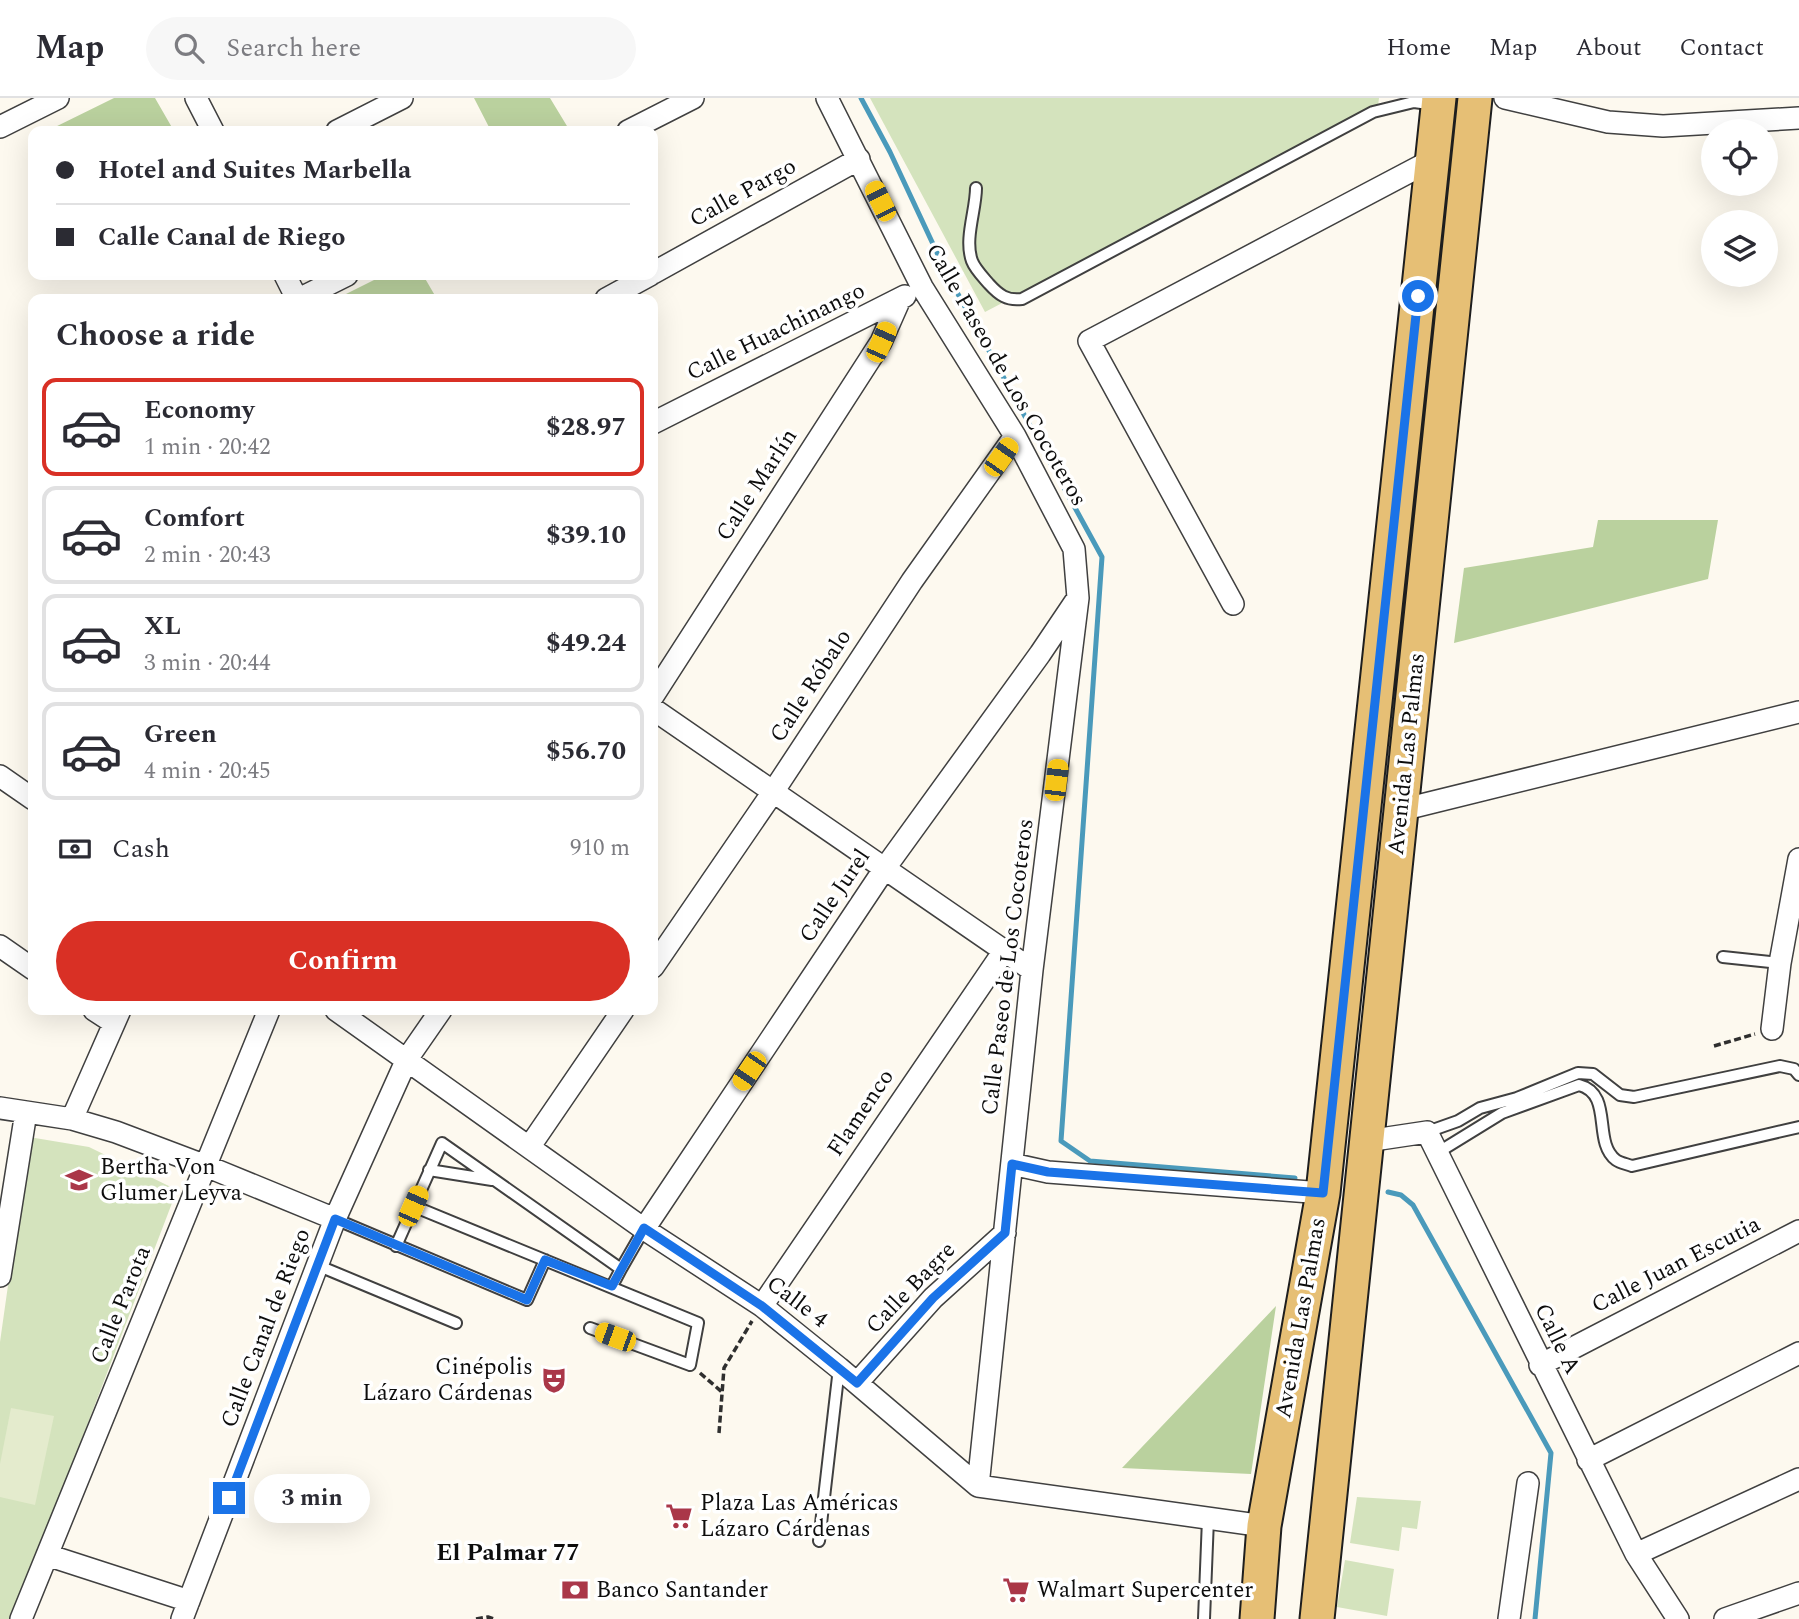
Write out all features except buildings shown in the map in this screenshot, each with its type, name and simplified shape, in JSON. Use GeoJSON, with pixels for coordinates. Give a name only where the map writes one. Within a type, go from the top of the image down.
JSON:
{"type":"FeatureCollection","features":[{"type":"Feature","properties":{"kind":"main road","name":"Avenida Las Palmas"},"geometry":{"type":"LineString","coordinates":[[1317,1619],[1475,98]]}},
{"type":"Feature","properties":{"kind":"main road","name":"Avenida Las Palmas"},"geometry":{"type":"LineString","coordinates":[[1257,1619],[1264,1526],[1323,1193],[1439,101]]}},
{"type":"Feature","properties":{"kind":"street"},"geometry":{"type":"LineString","coordinates":[[0,127],[37,103],[58,98]]}},
{"type":"Feature","properties":{"kind":"street"},"geometry":{"type":"LineString","coordinates":[[196,98],[210,126]]}},
{"type":"Feature","properties":{"kind":"street"},"geometry":{"type":"LineString","coordinates":[[347,126],[402,98]]}},
{"type":"Feature","properties":{"kind":"street"},"geometry":{"type":"LineString","coordinates":[[638,126],[693,98]]}},
{"type":"Feature","properties":{"kind":"street","name":"Calle Paseo de Los Cocoteros"},"geometry":{"type":"LineString","coordinates":[[827,98],[922,287],[1015,436],[1074,549],[1078,597],[1032,970],[978,1486]]}},
{"type":"Feature","properties":{"kind":"street"},"geometry":{"type":"LineString","coordinates":[[1505,98],[1608,122],[1663,126],[1799,118]]}},
{"type":"Feature","properties":{"kind":"street","name":"Calle Pargo"},"geometry":{"type":"LineString","coordinates":[[658,270],[859,159]]}},
{"type":"Feature","properties":{"kind":"street"},"geometry":{"type":"LineString","coordinates":[[1233,604],[1089,341],[1432,160]]}},
{"type":"Feature","properties":{"kind":"street"},"geometry":{"type":"LineString","coordinates":[[308,294],[337,280]]}},
{"type":"Feature","properties":{"kind":"street","name":"Calle Pargo"},"geometry":{"type":"LineString","coordinates":[[615,294],[640,280]]}},
{"type":"Feature","properties":{"kind":"street","name":"Calle Huachinango"},"geometry":{"type":"LineString","coordinates":[[658,420],[922,287]]}},
{"type":"Feature","properties":{"kind":"street","name":"Calle Marlín"},"geometry":{"type":"LineString","coordinates":[[658,688],[881,342],[900,299]]}},
{"type":"Feature","properties":{"kind":"street","name":"Calle Róbalo"},"geometry":{"type":"LineString","coordinates":[[658,960],[912,581],[1015,436]]}},
{"type":"Feature","properties":{"kind":"street","name":"Calle Jurel"},"geometry":{"type":"LineString","coordinates":[[644,1228],[885,869],[1078,597]]}},
{"type":"Feature","properties":{"kind":"street"},"geometry":{"type":"LineString","coordinates":[[658,712],[1032,970]]}},
{"type":"Feature","properties":{"kind":"street"},"geometry":{"type":"LineString","coordinates":[[1401,810],[1799,712]]}},
{"type":"Feature","properties":{"kind":"street"},"geometry":{"type":"LineString","coordinates":[[0,776],[28,796]]}},
{"type":"Feature","properties":{"kind":"street"},"geometry":{"type":"LineString","coordinates":[[1772,1029],[1780,962],[1799,859]]}},
{"type":"Feature","properties":{"kind":"street"},"geometry":{"type":"LineString","coordinates":[[0,946],[28,966]]}},
{"type":"Feature","properties":{"kind":"street","name":"Flamenco"},"geometry":{"type":"LineString","coordinates":[[762,1306],[1004,951]]}},
{"type":"Feature","properties":{"kind":"street","name":"Calle Parota"},"geometry":{"type":"LineString","coordinates":[[21,1619],[266,1015]]}},
{"type":"Feature","properties":{"kind":"street","name":"Calle 4"},"geometry":{"type":"LineString","coordinates":[[343,1015],[644,1228],[762,1306],[978,1486]]}},
{"type":"Feature","properties":{"kind":"street"},"geometry":{"type":"LineString","coordinates":[[407,1059],[438,1015]]}},
{"type":"Feature","properties":{"kind":"street"},"geometry":{"type":"LineString","coordinates":[[530,1146],[620,1015]]}},
{"type":"Feature","properties":{"kind":"street"},"geometry":{"type":"LineString","coordinates":[[72,1119],[117,1016]]}},
{"type":"Feature","properties":{"kind":"street","name":"Calle Canal de Riego"},"geometry":{"type":"LineString","coordinates":[[186,1610],[335,1219],[407,1059]]}},
{"type":"Feature","properties":{"kind":"street"},"geometry":{"type":"LineString","coordinates":[[0,1108],[72,1119],[116,1132],[335,1219]]}},
{"type":"Feature","properties":{"kind":"street"},"geometry":{"type":"LineString","coordinates":[[0,1276],[26,1112]]}},
{"type":"Feature","properties":{"kind":"street"},"geometry":{"type":"LineString","coordinates":[[1367,1141],[1427,1132]]}},
{"type":"Feature","properties":{"kind":"street","name":"Calle A"},"geometry":{"type":"LineString","coordinates":[[1427,1132],[1636,1555],[1678,1619]]}},
{"type":"Feature","properties":{"kind":"street"},"geometry":{"type":"LineString","coordinates":[[1012,1164],[1048,1172],[1323,1193]]}},
{"type":"Feature","properties":{"kind":"street","name":"Calle Juan Escutia"},"geometry":{"type":"LineString","coordinates":[[1540,1365],[1799,1231]]}},
{"type":"Feature","properties":{"kind":"street","name":"Calle Bagre"},"geometry":{"type":"LineString","coordinates":[[857,1383],[933,1298],[1005,1233]]}},
{"type":"Feature","properties":{"kind":"street"},"geometry":{"type":"LineString","coordinates":[[1588,1460],[1799,1353]]}},
{"type":"Feature","properties":{"kind":"street"},"geometry":{"type":"LineString","coordinates":[[1636,1555],[1799,1479]]}},
{"type":"Feature","properties":{"kind":"street"},"geometry":{"type":"LineString","coordinates":[[1509,1619],[1528,1483]]}},
{"type":"Feature","properties":{"kind":"street"},"geometry":{"type":"LineString","coordinates":[[978,1486],[1264,1526]]}},
{"type":"Feature","properties":{"kind":"street"},"geometry":{"type":"LineString","coordinates":[[47,1555],[186,1610]]}},
{"type":"Feature","properties":{"kind":"street"},"geometry":{"type":"LineString","coordinates":[[1725,1619],[1799,1594]]}},
{"type":"Feature","properties":{"kind":"lane"},"geometry":{"type":"LineString","coordinates":[[976,188],[971,232],[972,262],[998,293],[1010,300],[1022,299],[1373,112],[1415,102],[1439,101]]}},
{"type":"Feature","properties":{"kind":"lane"},"geometry":{"type":"LineString","coordinates":[[1723,957],[1780,962]]}},
{"type":"Feature","properties":{"kind":"lane"},"geometry":{"type":"LineString","coordinates":[[1427,1132],[1458,1121],[1480,1108],[1517,1098],[1578,1073],[1593,1074],[1620,1095],[1634,1097],[1780,1066],[1794,1069],[1799,1074]]}},
{"type":"Feature","properties":{"kind":"lane"},"geometry":{"type":"LineString","coordinates":[[1437,1153],[1502,1114],[1579,1085],[1590,1088],[1597,1098],[1608,1150],[1617,1161],[1632,1166],[1799,1127]]}},
{"type":"Feature","properties":{"kind":"lane"},"geometry":{"type":"LineString","coordinates":[[396,1246],[442,1143],[621,1269]]}},
{"type":"Feature","properties":{"kind":"lane"},"geometry":{"type":"LineString","coordinates":[[429,1170],[496,1181]]}},
{"type":"Feature","properties":{"kind":"lane"},"geometry":{"type":"LineString","coordinates":[[413,1206],[698,1323],[690,1365],[590,1328]]}},
{"type":"Feature","properties":{"kind":"lane"},"geometry":{"type":"LineString","coordinates":[[335,1219],[527,1300],[545,1260]]}},
{"type":"Feature","properties":{"kind":"lane"},"geometry":{"type":"LineString","coordinates":[[612,1286],[644,1228]]}},
{"type":"Feature","properties":{"kind":"lane"},"geometry":{"type":"LineString","coordinates":[[318,1266],[456,1323]]}},
{"type":"Feature","properties":{"kind":"lane"},"geometry":{"type":"LineString","coordinates":[[819,1541],[839,1368]]}},
{"type":"Feature","properties":{"kind":"lane"},"geometry":{"type":"LineString","coordinates":[[1206,1619],[1208,1519]]}},
{"type":"Feature","properties":{"kind":"path"},"geometry":{"type":"LineString","coordinates":[[1714,1046],[1772,1029]]}},
{"type":"Feature","properties":{"kind":"path"},"geometry":{"type":"LineString","coordinates":[[719,1433],[724,1368],[762,1306]]}},
{"type":"Feature","properties":{"kind":"path"},"geometry":{"type":"LineString","coordinates":[[690,1365],[722,1392]]}},
{"type":"Feature","properties":{"kind":"path"},"geometry":{"type":"LineString","coordinates":[[476,1619],[494,1619]]}},
{"type":"Feature","properties":{"kind":"green space"},"geometry":{"type":"Polygon","coordinates":[[[114,98],[155,98],[171,126],[57,126],[114,98]]]}},
{"type":"Feature","properties":{"kind":"green space"},"geometry":{"type":"Polygon","coordinates":[[[474,98],[550,98],[567,126],[488,126],[474,98]]]}},
{"type":"Feature","properties":{"kind":"green space"},"geometry":{"type":"Polygon","coordinates":[[[870,98],[1379,98],[1378,106],[985,312],[870,98]]]}},
{"type":"Feature","properties":{"kind":"green space"},"geometry":{"type":"Polygon","coordinates":[[[374,280],[426,280],[434,294],[346,294],[374,280]]]}},
{"type":"Feature","properties":{"kind":"green space"},"geometry":{"type":"Polygon","coordinates":[[[1598,520],[1718,520],[1708,579],[1454,643],[1464,568],[1593,547],[1598,520]]]}},
{"type":"Feature","properties":{"kind":"green space"},"geometry":{"type":"Polygon","coordinates":[[[29,1137],[89,1147],[177,1190],[13,1619],[0,1619],[0,1342],[29,1137]]]}},
{"type":"Feature","properties":{"kind":"green space"},"geometry":{"type":"Polygon","coordinates":[[[1276,1306],[1251,1474],[1122,1468],[1276,1306]]]}},
{"type":"Feature","properties":{"kind":"green space"},"geometry":{"type":"Polygon","coordinates":[[[11,1408],[54,1416],[35,1505],[0,1497],[0,1464],[11,1408]]]}},
{"type":"Feature","properties":{"kind":"green space"},"geometry":{"type":"Polygon","coordinates":[[[1357,1497],[1421,1501],[1417,1529],[1402,1527],[1399,1551],[1350,1543],[1357,1497]]]}},
{"type":"Feature","properties":{"kind":"green space"},"geometry":{"type":"Polygon","coordinates":[[[1345,1560],[1394,1569],[1387,1616],[1337,1607],[1345,1560]]]}},
{"type":"Feature","properties":{"kind":"waterway"},"geometry":{"type":"LineString","coordinates":[[861,98],[890,152],[947,274],[1102,557],[1061,1141],[1090,1161],[1295,1178]]}},
{"type":"Feature","properties":{"kind":"waterway"},"geometry":{"type":"LineString","coordinates":[[1388,1192],[1401,1195],[1413,1205],[1551,1453],[1535,1619]]}},
{"type":"Feature","properties":{"kind":"place","name":"Bertha Von Glumer Leyva"},"geometry":{"type":"Point","coordinates":[79,1180]}},
{"type":"Feature","properties":{"kind":"place","name":"Cinépolis Lázaro Cárdenas"},"geometry":{"type":"Point","coordinates":[554,1380]}},
{"type":"Feature","properties":{"kind":"place","name":"Plaza Las Américas Lázaro Cárdenas"},"geometry":{"type":"Point","coordinates":[679,1516]}},
{"type":"Feature","properties":{"kind":"place","name":"Banco Santander"},"geometry":{"type":"Point","coordinates":[575,1590]}},
{"type":"Feature","properties":{"kind":"place","name":"Walmart Supercenter"},"geometry":{"type":"Point","coordinates":[1016,1590]}},
{"type":"Feature","properties":{"kind":"district","name":"El Palmar 77"},"geometry":{"type":"Point","coordinates":[508,1553]}},
{"type":"Feature","properties":{"kind":"route"},"geometry":{"type":"LineString","coordinates":[[229,1498],[335,1219],[527,1300],[545,1260],[612,1286],[644,1228],[762,1306],[857,1383],[933,1298],[1005,1233],[1012,1164],[1048,1172],[1323,1193],[1418,296]]}}]}
